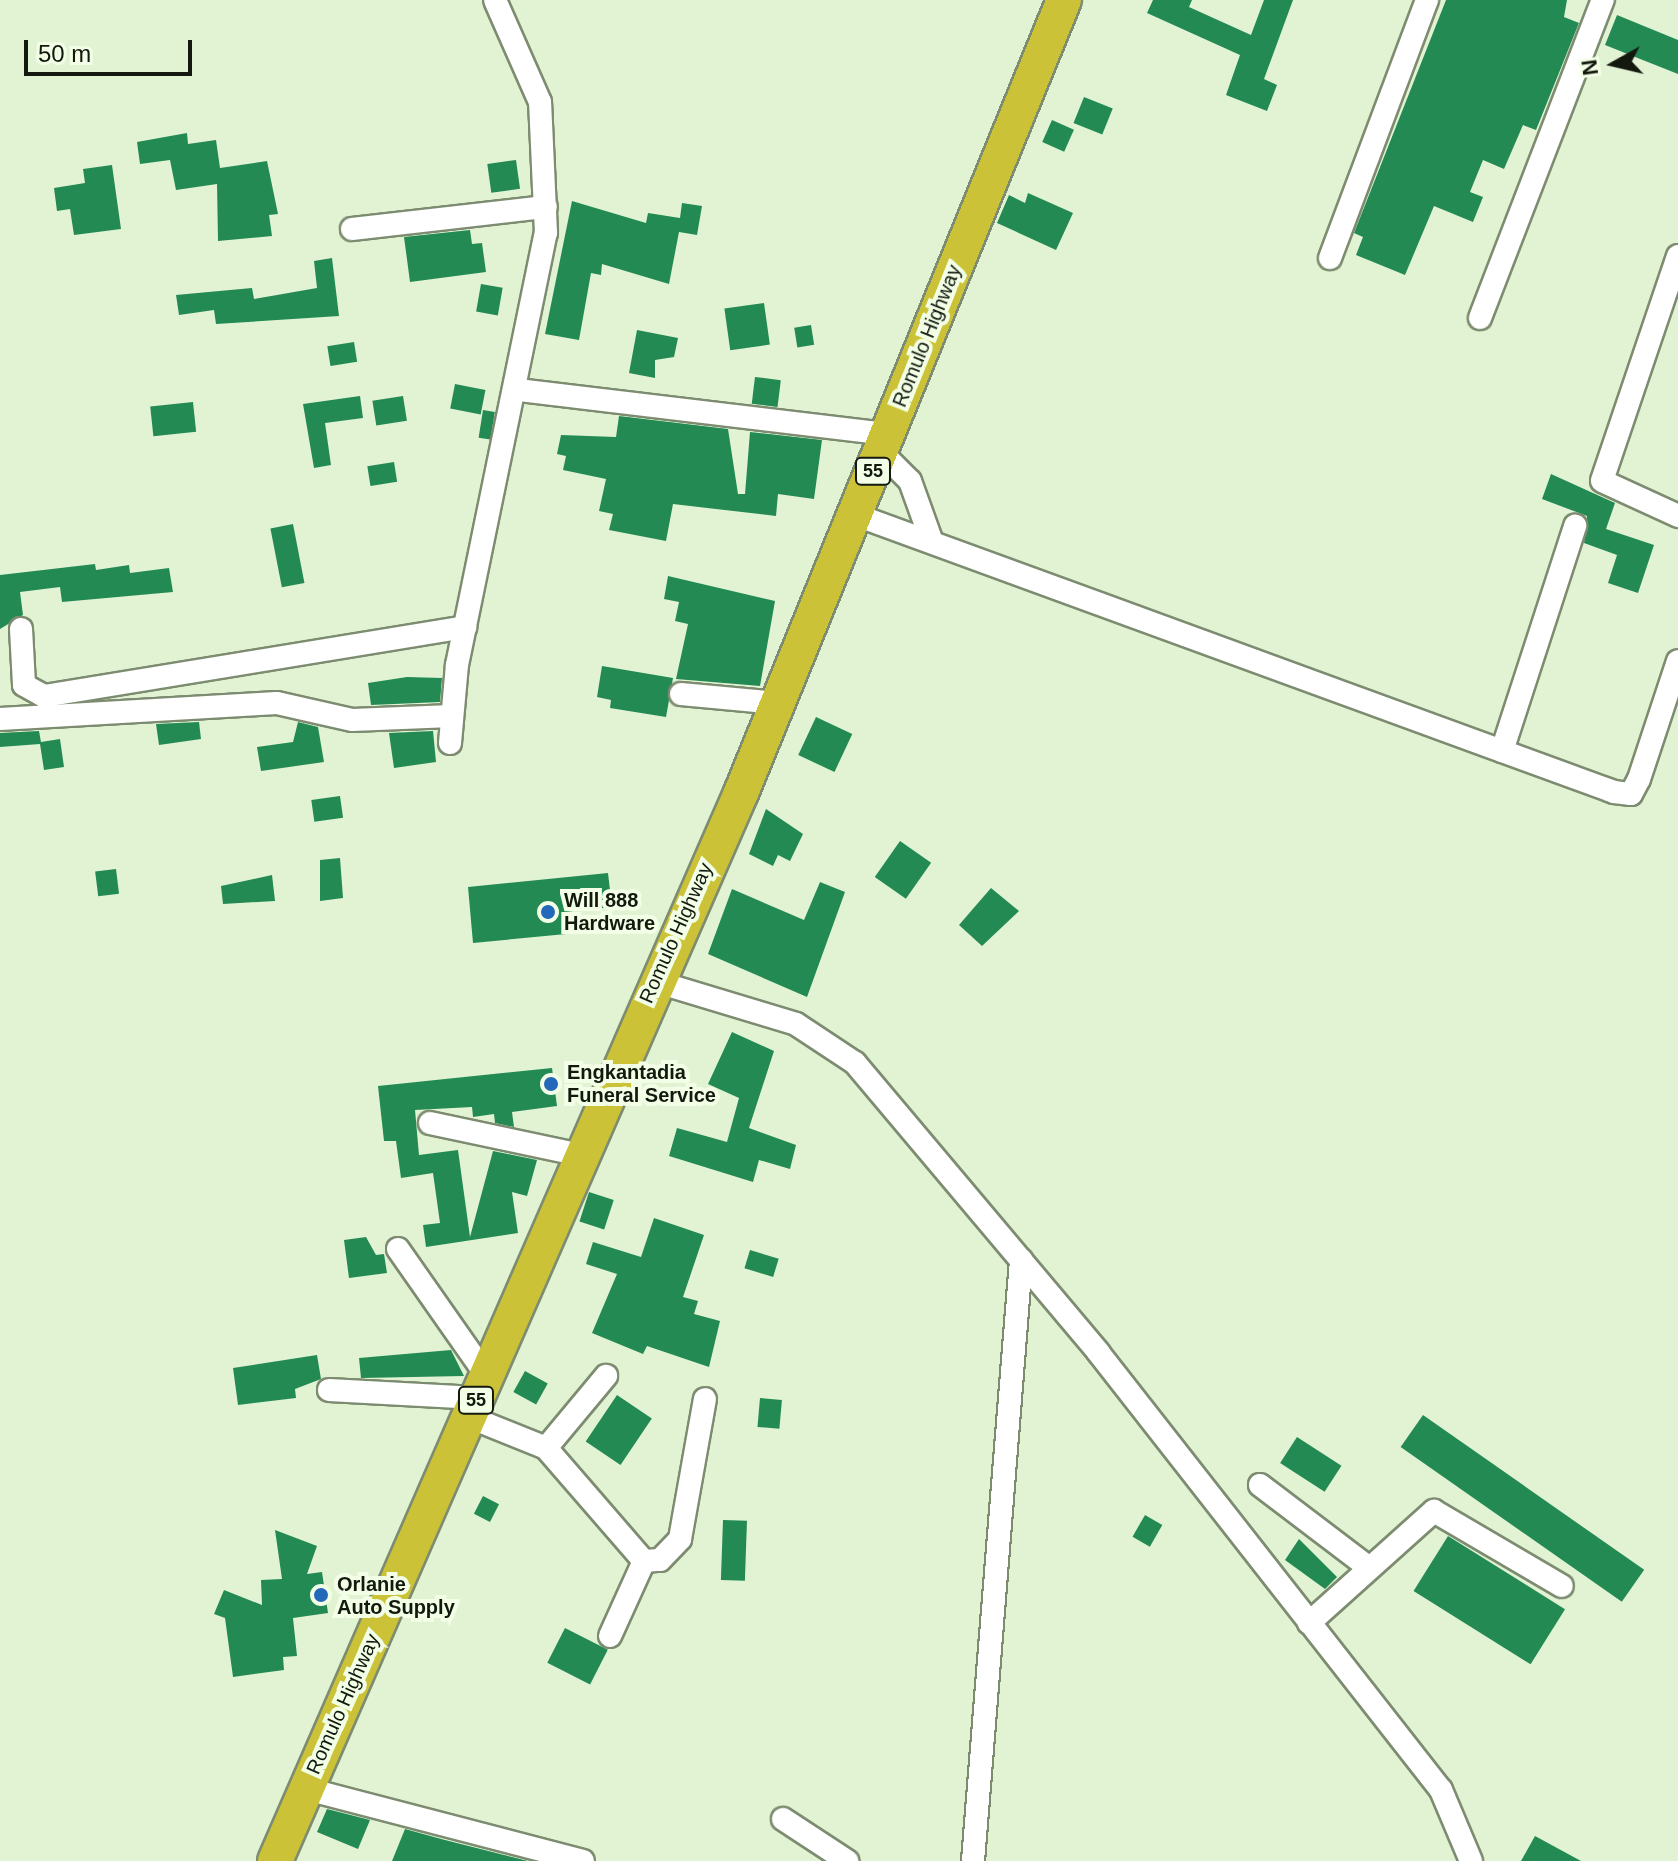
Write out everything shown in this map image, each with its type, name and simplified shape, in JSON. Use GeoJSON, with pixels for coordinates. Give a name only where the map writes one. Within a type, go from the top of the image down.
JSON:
{"type":"FeatureCollection","features":[{"type":"Feature","properties":{"kind":"highway","name":"Romulo Highway"},"geometry":{"type":"LineString","coordinates":[[275,1861],[478,1397],[654,981],[778,703],[1064,0]]}},
{"type":"Feature","properties":{"kind":"street"},"geometry":{"type":"LineString","coordinates":[[450,743],[465,627],[518,390],[546,207],[540,102],[495,0]]}},
{"type":"Feature","properties":{"kind":"street"},"geometry":{"type":"LineString","coordinates":[[1330,258],[1427,0]]}},
{"type":"Feature","properties":{"kind":"street"},"geometry":{"type":"LineString","coordinates":[[1480,318],[1603,0]]}},
{"type":"Feature","properties":{"kind":"street"},"geometry":{"type":"LineString","coordinates":[[352,229],[546,207]]}},
{"type":"Feature","properties":{"kind":"street"},"geometry":{"type":"LineString","coordinates":[[1678,256],[1602,481],[1678,516]]}},
{"type":"Feature","properties":{"kind":"street"},"geometry":{"type":"LineString","coordinates":[[518,390],[884,443],[910,481],[932,542]]}},
{"type":"Feature","properties":{"kind":"street"},"geometry":{"type":"LineString","coordinates":[[856,515],[1502,751],[1631,794],[1678,661]]}},
{"type":"Feature","properties":{"kind":"street"},"geometry":{"type":"LineString","coordinates":[[1502,751],[1575,526]]}},
{"type":"Feature","properties":{"kind":"street"},"geometry":{"type":"LineString","coordinates":[[21,629],[24,685],[44,696],[465,627]]}},
{"type":"Feature","properties":{"kind":"street"},"geometry":{"type":"LineString","coordinates":[[681,694],[778,703]]}},
{"type":"Feature","properties":{"kind":"street"},"geometry":{"type":"LineString","coordinates":[[0,719],[277,703],[352,720],[452,716]]}},
{"type":"Feature","properties":{"kind":"street"},"geometry":{"type":"LineString","coordinates":[[654,981],[831,1040],[1021,1260],[1441,1790],[1471,1861]]}},
{"type":"Feature","properties":{"kind":"street"},"geometry":{"type":"LineString","coordinates":[[430,1123],[580,1155]]}},
{"type":"Feature","properties":{"kind":"street"},"geometry":{"type":"LineString","coordinates":[[398,1249],[478,1397],[546,1448],[644,1561]]}},
{"type":"Feature","properties":{"kind":"street"},"geometry":{"type":"LineString","coordinates":[[973,1861],[1021,1260]]}},
{"type":"Feature","properties":{"kind":"street"},"geometry":{"type":"LineString","coordinates":[[546,1448],[606,1376]]}},
{"type":"Feature","properties":{"kind":"street"},"geometry":{"type":"LineString","coordinates":[[329,1390],[478,1397]]}},
{"type":"Feature","properties":{"kind":"street"},"geometry":{"type":"LineString","coordinates":[[644,1561],[660,1560],[680,1539],[705,1399]]}},
{"type":"Feature","properties":{"kind":"street"},"geometry":{"type":"LineString","coordinates":[[1260,1485],[1368,1567]]}},
{"type":"Feature","properties":{"kind":"street"},"geometry":{"type":"LineString","coordinates":[[1309,1623],[1434,1511],[1562,1586]]}},
{"type":"Feature","properties":{"kind":"street"},"geometry":{"type":"LineString","coordinates":[[610,1636],[644,1561]]}},
{"type":"Feature","properties":{"kind":"street"},"geometry":{"type":"LineString","coordinates":[[307,1789],[583,1861]]}},
{"type":"Feature","properties":{"kind":"street"},"geometry":{"type":"LineString","coordinates":[[783,1819],[820,1853],[847,1861]]}},
{"type":"Feature","properties":{"kind":"building"},"geometry":{"type":"Polygon","coordinates":[[[1153,0],[1192,0],[1189,7],[1251,35],[1264,0],[1293,0],[1264,79],[1277,85],[1267,111],[1226,95],[1240,55],[1147,13],[1153,0]]]}},
{"type":"Feature","properties":{"kind":"building"},"geometry":{"type":"Polygon","coordinates":[[[1446,0],[1567,0],[1564,17],[1579,23],[1536,130],[1523,125],[1504,169],[1483,160],[1470,192],[1483,197],[1473,222],[1434,206],[1405,275],[1356,255],[1363,237],[1354,233],[1446,0]]]}},
{"type":"Feature","properties":{"kind":"building"},"geometry":{"type":"Polygon","coordinates":[[[1617,15],[1678,40],[1678,74],[1605,45],[1617,15]]]}},
{"type":"Feature","properties":{"kind":"building"},"geometry":{"type":"Polygon","coordinates":[[[1084,97],[1113,109],[1102,135],[1074,123],[1084,97]]]}},
{"type":"Feature","properties":{"kind":"building"},"geometry":{"type":"Polygon","coordinates":[[[1052,120],[1074,130],[1064,152],[1042,142],[1052,120]]]}},
{"type":"Feature","properties":{"kind":"building"},"geometry":{"type":"Polygon","coordinates":[[[187,133],[188,144],[216,140],[220,168],[267,161],[278,214],[269,215],[272,236],[218,241],[217,184],[176,190],[170,160],[140,164],[137,142],[187,133]]]}},
{"type":"Feature","properties":{"kind":"building"},"geometry":{"type":"Polygon","coordinates":[[[516,160],[520,189],[491,193],[487,164],[516,160]]]}},
{"type":"Feature","properties":{"kind":"building"},"geometry":{"type":"Polygon","coordinates":[[[112,165],[121,229],[74,235],[70,209],[57,211],[54,188],[85,183],[83,169],[112,165]]]}},
{"type":"Feature","properties":{"kind":"building"},"geometry":{"type":"Polygon","coordinates":[[[1028,193],[1073,213],[1056,250],[997,223],[1009,195],[1025,203],[1028,193]]]}},
{"type":"Feature","properties":{"kind":"building"},"geometry":{"type":"Polygon","coordinates":[[[572,201],[646,223],[648,213],[680,218],[682,203],[702,206],[697,235],[679,232],[669,284],[602,264],[601,275],[591,273],[579,340],[545,334],[572,201]]]}},
{"type":"Feature","properties":{"kind":"building"},"geometry":{"type":"Polygon","coordinates":[[[470,230],[472,244],[482,243],[486,272],[410,282],[404,237],[470,230]]]}},
{"type":"Feature","properties":{"kind":"building"},"geometry":{"type":"Polygon","coordinates":[[[332,258],[339,316],[216,324],[214,310],[179,315],[176,295],[252,288],[254,299],[317,288],[314,261],[332,258]]]}},
{"type":"Feature","properties":{"kind":"building"},"geometry":{"type":"Polygon","coordinates":[[[481,284],[503,288],[498,315],[476,312],[481,284]]]}},
{"type":"Feature","properties":{"kind":"building"},"geometry":{"type":"Polygon","coordinates":[[[764,303],[770,345],[730,350],[724,309],[764,303]]]}},
{"type":"Feature","properties":{"kind":"building"},"geometry":{"type":"Polygon","coordinates":[[[811,325],[814,345],[797,347],[794,328],[811,325]]]}},
{"type":"Feature","properties":{"kind":"building"},"geometry":{"type":"Polygon","coordinates":[[[637,330],[678,338],[674,357],[655,360],[655,378],[629,373],[637,330]]]}},
{"type":"Feature","properties":{"kind":"building"},"geometry":{"type":"Polygon","coordinates":[[[354,342],[357,362],[330,366],[327,346],[354,342]]]}},
{"type":"Feature","properties":{"kind":"building"},"geometry":{"type":"Polygon","coordinates":[[[755,377],[781,380],[778,407],[752,404],[755,377]]]}},
{"type":"Feature","properties":{"kind":"building"},"geometry":{"type":"Polygon","coordinates":[[[455,384],[485,390],[481,414],[450,409],[455,384]]]}},
{"type":"Feature","properties":{"kind":"building"},"geometry":{"type":"Polygon","coordinates":[[[360,396],[363,418],[325,423],[331,465],[314,468],[303,404],[360,396]]]}},
{"type":"Feature","properties":{"kind":"building"},"geometry":{"type":"Polygon","coordinates":[[[403,396],[407,421],[376,426],[372,401],[403,396]]]}},
{"type":"Feature","properties":{"kind":"building"},"geometry":{"type":"Polygon","coordinates":[[[193,402],[196,432],[153,436],[150,406],[193,402]]]}},
{"type":"Feature","properties":{"kind":"building"},"geometry":{"type":"Polygon","coordinates":[[[483,410],[495,412],[490,440],[479,438],[483,410]]]}},
{"type":"Feature","properties":{"kind":"building"},"geometry":{"type":"Polygon","coordinates":[[[619,416],[728,429],[738,494],[745,494],[750,432],[822,440],[814,499],[778,494],[776,516],[673,504],[666,541],[609,530],[613,514],[599,511],[606,479],[563,470],[566,456],[557,454],[561,435],[616,437],[619,416]]]}},
{"type":"Feature","properties":{"kind":"building"},"geometry":{"type":"Polygon","coordinates":[[[394,462],[397,482],[370,486],[367,466],[394,462]]]}},
{"type":"Feature","properties":{"kind":"building"},"geometry":{"type":"Polygon","coordinates":[[[1551,474],[1615,503],[1606,529],[1654,545],[1638,593],[1608,583],[1617,555],[1584,543],[1587,516],[1542,499],[1551,474]]]}},
{"type":"Feature","properties":{"kind":"building"},"geometry":{"type":"Polygon","coordinates":[[[293,524],[304,583],[282,587],[270,528],[293,524]]]}},
{"type":"Feature","properties":{"kind":"building"},"geometry":{"type":"Polygon","coordinates":[[[95,564],[96,570],[129,565],[130,573],[169,568],[173,592],[62,602],[60,587],[20,592],[23,615],[0,629],[0,575],[95,564]]]}},
{"type":"Feature","properties":{"kind":"building"},"geometry":{"type":"Polygon","coordinates":[[[668,576],[775,601],[760,686],[676,679],[688,624],[675,621],[679,602],[664,599],[668,576]]]}},
{"type":"Feature","properties":{"kind":"building"},"geometry":{"type":"Polygon","coordinates":[[[602,666],[673,678],[666,717],[610,708],[611,700],[597,697],[602,666]]]}},
{"type":"Feature","properties":{"kind":"building"},"geometry":{"type":"Polygon","coordinates":[[[407,677],[442,678],[440,702],[371,705],[368,683],[407,677]]]}},
{"type":"Feature","properties":{"kind":"building"},"geometry":{"type":"Polygon","coordinates":[[[816,717],[852,734],[835,772],[798,755],[816,717]]]}},
{"type":"Feature","properties":{"kind":"building"},"geometry":{"type":"Polygon","coordinates":[[[199,722],[201,739],[159,745],[156,724],[199,722]]]}},
{"type":"Feature","properties":{"kind":"building"},"geometry":{"type":"Polygon","coordinates":[[[298,722],[318,727],[324,762],[261,771],[257,747],[293,742],[298,722]]]}},
{"type":"Feature","properties":{"kind":"building"},"geometry":{"type":"Polygon","coordinates":[[[39,731],[41,742],[60,739],[64,767],[44,770],[40,744],[0,747],[0,733],[39,731]]]}},
{"type":"Feature","properties":{"kind":"building"},"geometry":{"type":"Polygon","coordinates":[[[433,731],[436,762],[394,768],[389,733],[433,731]]]}},
{"type":"Feature","properties":{"kind":"building"},"geometry":{"type":"Polygon","coordinates":[[[340,796],[343,818],[314,822],[311,800],[340,796]]]}},
{"type":"Feature","properties":{"kind":"building"},"geometry":{"type":"Polygon","coordinates":[[[766,809],[803,834],[790,861],[778,855],[773,866],[749,854],[766,809]]]}},
{"type":"Feature","properties":{"kind":"building"},"geometry":{"type":"Polygon","coordinates":[[[900,841],[931,863],[906,899],[875,877],[900,841]]]}},
{"type":"Feature","properties":{"kind":"building"},"geometry":{"type":"Polygon","coordinates":[[[340,858],[343,898],[320,901],[320,860],[340,858]]]}},
{"type":"Feature","properties":{"kind":"building"},"geometry":{"type":"Polygon","coordinates":[[[116,869],[119,894],[98,896],[95,872],[116,869]]]}},
{"type":"Feature","properties":{"kind":"building"},"geometry":{"type":"Polygon","coordinates":[[[608,873],[612,907],[564,912],[566,934],[473,943],[468,887],[608,873]]]}},
{"type":"Feature","properties":{"kind":"building"},"geometry":{"type":"Polygon","coordinates":[[[272,875],[275,901],[223,904],[221,886],[272,875]]]}},
{"type":"Feature","properties":{"kind":"building"},"geometry":{"type":"Polygon","coordinates":[[[820,882],[845,892],[807,997],[708,954],[732,889],[804,920],[820,882]]]}},
{"type":"Feature","properties":{"kind":"building"},"geometry":{"type":"Polygon","coordinates":[[[991,888],[1019,911],[982,946],[959,925],[991,888]]]}},
{"type":"Feature","properties":{"kind":"building"},"geometry":{"type":"Polygon","coordinates":[[[732,1032],[774,1051],[749,1128],[796,1145],[790,1169],[759,1160],[753,1182],[669,1156],[677,1128],[727,1142],[739,1098],[708,1084],[732,1032]]]}},
{"type":"Feature","properties":{"kind":"building"},"geometry":{"type":"Polygon","coordinates":[[[552,1068],[557,1106],[512,1112],[514,1127],[495,1123],[494,1114],[473,1117],[472,1107],[415,1110],[419,1155],[458,1150],[470,1237],[493,1151],[537,1160],[527,1196],[512,1192],[518,1233],[426,1247],[423,1225],[440,1223],[433,1173],[401,1178],[396,1141],[384,1141],[378,1086],[552,1068]]]}},
{"type":"Feature","properties":{"kind":"building"},"geometry":{"type":"Polygon","coordinates":[[[589,1192],[614,1200],[604,1230],[579,1221],[589,1192]]]}},
{"type":"Feature","properties":{"kind":"building"},"geometry":{"type":"Polygon","coordinates":[[[654,1218],[704,1235],[683,1297],[698,1301],[694,1314],[720,1321],[709,1367],[647,1346],[643,1354],[592,1333],[617,1274],[586,1264],[593,1242],[641,1257],[654,1218]]]}},
{"type":"Feature","properties":{"kind":"building"},"geometry":{"type":"Polygon","coordinates":[[[366,1237],[376,1255],[384,1254],[387,1273],[349,1278],[344,1240],[366,1237]]]}},
{"type":"Feature","properties":{"kind":"building"},"geometry":{"type":"Polygon","coordinates":[[[750,1250],[779,1259],[773,1277],[744,1268],[750,1250]]]}},
{"type":"Feature","properties":{"kind":"building"},"geometry":{"type":"Polygon","coordinates":[[[451,1350],[464,1376],[361,1378],[359,1358],[451,1350]]]}},
{"type":"Feature","properties":{"kind":"building"},"geometry":{"type":"Polygon","coordinates":[[[317,1355],[321,1379],[295,1389],[296,1398],[238,1405],[233,1368],[317,1355]]]}},
{"type":"Feature","properties":{"kind":"building"},"geometry":{"type":"Polygon","coordinates":[[[525,1371],[548,1384],[536,1405],[513,1392],[525,1371]]]}},
{"type":"Feature","properties":{"kind":"building"},"geometry":{"type":"Polygon","coordinates":[[[617,1395],[652,1418],[621,1465],[586,1441],[617,1395]]]}},
{"type":"Feature","properties":{"kind":"building"},"geometry":{"type":"Polygon","coordinates":[[[760,1398],[782,1400],[779,1429],[757,1427],[760,1398]]]}},
{"type":"Feature","properties":{"kind":"building"},"geometry":{"type":"Polygon","coordinates":[[[1423,1415],[1644,1570],[1622,1602],[1401,1447],[1423,1415]]]}},
{"type":"Feature","properties":{"kind":"building"},"geometry":{"type":"Polygon","coordinates":[[[1297,1437],[1341,1466],[1325,1492],[1280,1463],[1297,1437]]]}},
{"type":"Feature","properties":{"kind":"building"},"geometry":{"type":"Polygon","coordinates":[[[483,1496],[499,1504],[490,1522],[474,1514],[483,1496]]]}},
{"type":"Feature","properties":{"kind":"building"},"geometry":{"type":"Polygon","coordinates":[[[1145,1515],[1162,1525],[1150,1547],[1132,1537],[1145,1515]]]}},
{"type":"Feature","properties":{"kind":"building"},"geometry":{"type":"Polygon","coordinates":[[[723,1520],[747,1521],[745,1581],[721,1580],[723,1520]]]}},
{"type":"Feature","properties":{"kind":"building"},"geometry":{"type":"Polygon","coordinates":[[[275,1530],[317,1546],[307,1574],[322,1572],[328,1613],[293,1618],[297,1656],[283,1657],[284,1670],[233,1677],[225,1618],[214,1614],[224,1590],[262,1605],[261,1580],[282,1579],[275,1530]]]}},
{"type":"Feature","properties":{"kind":"building"},"geometry":{"type":"Polygon","coordinates":[[[1448,1536],[1565,1609],[1531,1664],[1414,1591],[1448,1536]]]}},
{"type":"Feature","properties":{"kind":"building"},"geometry":{"type":"Polygon","coordinates":[[[1299,1539],[1337,1577],[1325,1589],[1285,1560],[1299,1539]]]}},
{"type":"Feature","properties":{"kind":"building"},"geometry":{"type":"Polygon","coordinates":[[[565,1628],[608,1650],[590,1685],[547,1663],[565,1628]]]}},
{"type":"Feature","properties":{"kind":"building"},"geometry":{"type":"Polygon","coordinates":[[[327,1809],[370,1820],[358,1849],[317,1832],[327,1809]]]}},
{"type":"Feature","properties":{"kind":"building"},"geometry":{"type":"Polygon","coordinates":[[[405,1829],[445,1840],[528,1861],[392,1861],[405,1829]]]}},
{"type":"Feature","properties":{"kind":"building"},"geometry":{"type":"Polygon","coordinates":[[[1535,1836],[1581,1861],[1521,1861],[1535,1836]]]}},
{"type":"Feature","properties":{"kind":"place","name":"Will 888 Hardware"},"geometry":{"type":"Point","coordinates":[548,912]}},
{"type":"Feature","properties":{"kind":"place","name":"Engkantadia Funeral Service"},"geometry":{"type":"Point","coordinates":[551,1084]}},
{"type":"Feature","properties":{"kind":"place","name":"Orlanie Auto Supply"},"geometry":{"type":"Point","coordinates":[321,1595]}}]}
